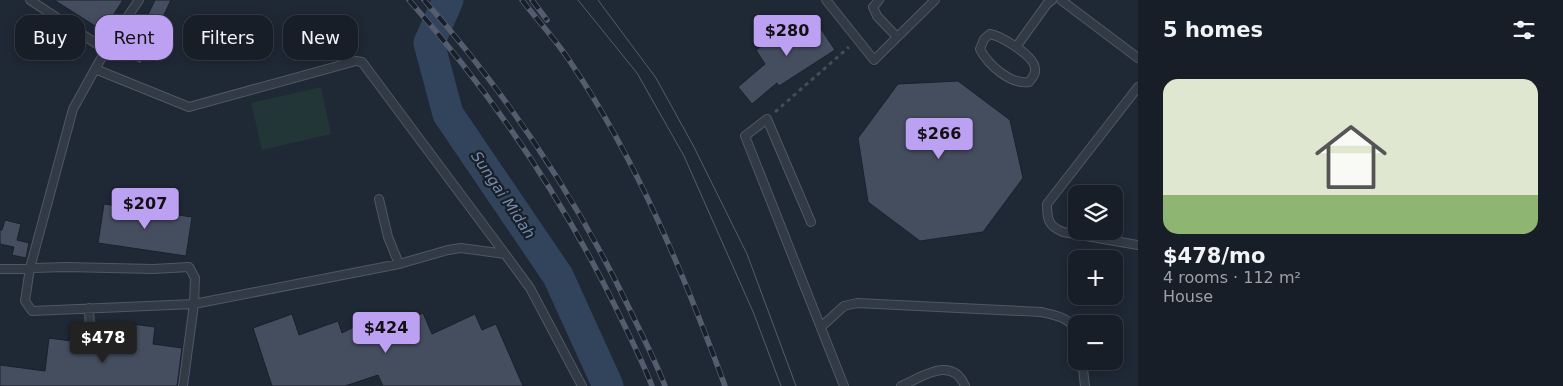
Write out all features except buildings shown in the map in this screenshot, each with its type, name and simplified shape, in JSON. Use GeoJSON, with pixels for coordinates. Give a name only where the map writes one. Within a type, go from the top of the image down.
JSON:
{"type":"FeatureCollection","features":[{"type":"Feature","properties":{"kind":"lane"},"geometry":{"type":"LineString","coordinates":[[30,0],[95,43]]}},
{"type":"Feature","properties":{"kind":"lane"},"geometry":{"type":"LineString","coordinates":[[129,15],[139,0]]}},
{"type":"Feature","properties":{"kind":"lane"},"geometry":{"type":"LineString","coordinates":[[826,0],[874,60],[896,36],[935,0]]}},
{"type":"Feature","properties":{"kind":"lane"},"geometry":{"type":"LineString","coordinates":[[879,0],[873,7],[876,16],[896,36]]}},
{"type":"Feature","properties":{"kind":"lane"},"geometry":{"type":"LineString","coordinates":[[1016,47],[1047,4],[1052,0]]}},
{"type":"Feature","properties":{"kind":"lane"},"geometry":{"type":"LineString","coordinates":[[1061,0],[1138,58]]}},
{"type":"Feature","properties":{"kind":"lane"},"geometry":{"type":"LineString","coordinates":[[990,34],[999,35],[1016,47],[1032,60],[1036,67],[1034,75],[1029,82],[1020,84],[1011,80],[984,57],[980,49],[984,39],[990,34]]}},
{"type":"Feature","properties":{"kind":"lane"},"geometry":{"type":"LineString","coordinates":[[100,60],[73,109],[30,268],[25,301],[32,311],[194,304],[398,264],[461,248],[505,254]]}},
{"type":"Feature","properties":{"kind":"lane"},"geometry":{"type":"LineString","coordinates":[[95,70],[189,107],[356,61],[362,62],[530,288],[582,386]]}},
{"type":"Feature","properties":{"kind":"lane"},"geometry":{"type":"LineString","coordinates":[[1138,87],[1047,204],[1047,218],[1053,228],[1062,232],[1138,245]]}},
{"type":"Feature","properties":{"kind":"lane"},"geometry":{"type":"LineString","coordinates":[[811,222],[766,119],[745,136],[844,386]]}},
{"type":"Feature","properties":{"kind":"lane"},"geometry":{"type":"LineString","coordinates":[[379,200],[388,237],[398,264]]}},
{"type":"Feature","properties":{"kind":"lane"},"geometry":{"type":"LineString","coordinates":[[0,269],[189,267],[195,278],[194,304],[183,386]]}},
{"type":"Feature","properties":{"kind":"lane"},"geometry":{"type":"LineString","coordinates":[[821,327],[844,306],[857,303],[1041,312],[1059,316],[1068,322]]}},
{"type":"Feature","properties":{"kind":"lane"},"geometry":{"type":"LineString","coordinates":[[88,308],[90,331],[95,335],[126,332]]}},
{"type":"Feature","properties":{"kind":"lane"},"geometry":{"type":"LineString","coordinates":[[901,386],[938,369],[951,370],[961,378],[965,386]]}},
{"type":"Feature","properties":{"kind":"lane"},"geometry":{"type":"LineString","coordinates":[[1083,370],[1085,386]]}},
{"type":"Feature","properties":{"kind":"path"},"geometry":{"type":"LineString","coordinates":[[766,119],[857,39]]}},
{"type":"Feature","properties":{"kind":"shaded area"},"geometry":{"type":"Polygon","coordinates":[[[321,87],[331,134],[262,150],[251,103],[321,87]]]}},
{"type":"Feature","properties":{"kind":"waterway","name":"Sungai Midah"},"geometry":{"type":"LineString","coordinates":[[448,0],[429,43],[448,114],[558,276],[608,386]]}},
{"type":"Feature","properties":{"kind":"tram line"},"geometry":{"type":"LineString","coordinates":[[578,0],[637,73],[684,156],[754,314],[781,386]]}},
{"type":"Feature","properties":{"kind":"tram line"},"geometry":{"type":"LineString","coordinates":[[598,0],[656,78],[694,147],[747,254],[796,386]]}},
{"type":"Feature","properties":{"kind":"railway"},"geometry":{"type":"LineString","coordinates":[[409,0],[469,72],[524,148],[549,187],[596,268],[652,386]]}},
{"type":"Feature","properties":{"kind":"railway"},"geometry":{"type":"LineString","coordinates":[[424,0],[484,72],[563,187],[609,268],[665,386]]}},
{"type":"Feature","properties":{"kind":"railway"},"geometry":{"type":"LineString","coordinates":[[522,0],[566,55],[618,140],[676,261],[725,386]]}},
{"type":"Feature","properties":{"kind":"railway"},"geometry":{"type":"LineString","coordinates":[[532,0],[547,20]]}}]}
